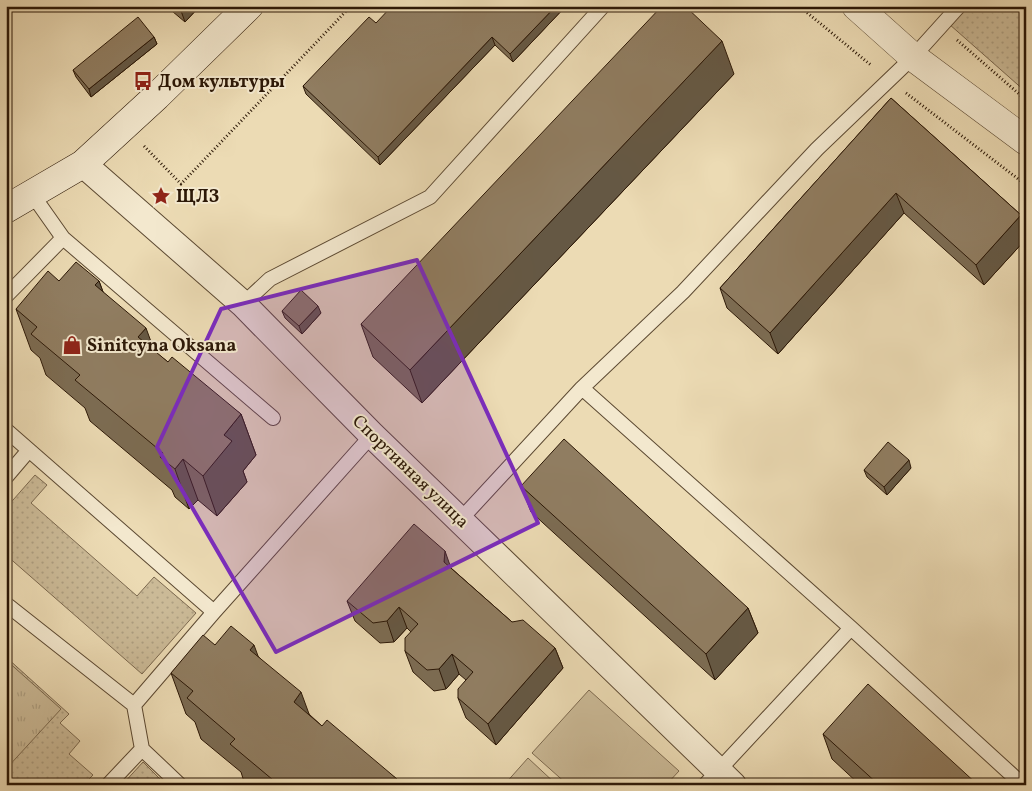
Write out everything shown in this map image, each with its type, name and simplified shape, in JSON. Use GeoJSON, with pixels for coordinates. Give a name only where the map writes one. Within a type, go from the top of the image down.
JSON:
{"type":"FeatureCollection","features":[{"type":"Feature","properties":{"kind":"main road"},"geometry":{"type":"LineString","coordinates":[[6,209],[83,164],[249,6]]}},
{"type":"Feature","properties":{"kind":"main road"},"geometry":{"type":"LineString","coordinates":[[856,6],[913,57],[1026,141]]}},
{"type":"Feature","properties":{"kind":"street","name":"Спортивная улица"},"geometry":{"type":"LineString","coordinates":[[83,164],[243,304],[372,435],[461,520],[718,780]]}},
{"type":"Feature","properties":{"kind":"lane"},"geometry":{"type":"LineString","coordinates":[[243,304],[270,279],[430,197],[603,6]]}},
{"type":"Feature","properties":{"kind":"lane"},"geometry":{"type":"LineString","coordinates":[[461,520],[582,388],[683,292],[817,149],[913,57],[960,6]]}},
{"type":"Feature","properties":{"kind":"lane"},"geometry":{"type":"LineString","coordinates":[[32,194],[63,238],[273,418]]}},
{"type":"Feature","properties":{"kind":"lane"},"geometry":{"type":"LineString","coordinates":[[6,296],[63,238]]}},
{"type":"Feature","properties":{"kind":"lane"},"geometry":{"type":"LineString","coordinates":[[582,388],[851,628],[1023,785]]}},
{"type":"Feature","properties":{"kind":"lane"},"geometry":{"type":"LineString","coordinates":[[6,430],[214,612]]}},
{"type":"Feature","properties":{"kind":"lane"},"geometry":{"type":"LineString","coordinates":[[134,705],[372,435]]}},
{"type":"Feature","properties":{"kind":"lane"},"geometry":{"type":"LineString","coordinates":[[6,477],[30,450]]}},
{"type":"Feature","properties":{"kind":"lane"},"geometry":{"type":"LineString","coordinates":[[6,604],[134,705],[142,749],[180,785]]}},
{"type":"Feature","properties":{"kind":"lane"},"geometry":{"type":"LineString","coordinates":[[718,780],[851,628]]}},
{"type":"Feature","properties":{"kind":"lane"},"geometry":{"type":"LineString","coordinates":[[108,785],[142,749]]}},
{"type":"Feature","properties":{"kind":"path"},"geometry":{"type":"LineString","coordinates":[[124,126],[181,184],[351,6]]}},
{"type":"Feature","properties":{"kind":"path"},"geometry":{"type":"LineString","coordinates":[[799,6],[889,80],[1026,185]]}},
{"type":"Feature","properties":{"kind":"path"},"geometry":{"type":"LineString","coordinates":[[941,26],[1026,100]]}},
{"type":"Feature","properties":{"kind":"highlighted area"},"geometry":{"type":"Polygon","coordinates":[[[417,260],[538,523],[276,652],[157,447],[221,309],[417,260]]]}},
{"type":"Feature","properties":{"kind":"green space"},"geometry":{"type":"Polygon","coordinates":[[[966,6],[1026,6],[1026,92],[949,24],[966,6]]]}},
{"type":"Feature","properties":{"kind":"green space"},"geometry":{"type":"Polygon","coordinates":[[[35,475],[47,485],[31,503],[137,596],[154,577],[196,613],[142,674],[6,555],[6,508],[35,475]]]}},
{"type":"Feature","properties":{"kind":"green space"},"geometry":{"type":"Polygon","coordinates":[[[6,657],[69,714],[60,723],[80,741],[69,754],[93,775],[83,785],[6,785],[6,657]]]}},
{"type":"Feature","properties":{"kind":"green space"},"geometry":{"type":"Polygon","coordinates":[[[6,660],[61,709],[6,769],[6,660]]]}},
{"type":"Feature","properties":{"kind":"green space"},"geometry":{"type":"Polygon","coordinates":[[[589,690],[679,771],[666,785],[568,785],[532,753],[589,690]]]}},
{"type":"Feature","properties":{"kind":"green space"},"geometry":{"type":"Polygon","coordinates":[[[528,758],[557,785],[504,785],[528,758]]]}},
{"type":"Feature","properties":{"kind":"green space"},"geometry":{"type":"Polygon","coordinates":[[[143,762],[166,785],[122,785],[143,762]]]}},
{"type":"Feature","properties":{"kind":"building"},"geometry":{"type":"Polygon","coordinates":[[[392,6],[556,6],[510,54],[492,37],[378,157],[303,86],[369,17],[376,23],[392,6]]]}},
{"type":"Feature","properties":{"kind":"building"},"geometry":{"type":"Polygon","coordinates":[[[662,6],[685,6],[722,41],[410,370],[361,324],[662,6]]]}},
{"type":"Feature","properties":{"kind":"building"},"geometry":{"type":"Polygon","coordinates":[[[138,17],[154,37],[89,89],[73,70],[138,17]]]}},
{"type":"Feature","properties":{"kind":"building"},"geometry":{"type":"Polygon","coordinates":[[[891,98],[1021,215],[976,265],[896,193],[770,333],[720,288],[891,98]]]}},
{"type":"Feature","properties":{"kind":"building"},"geometry":{"type":"Polygon","coordinates":[[[76,262],[99,281],[95,285],[146,328],[138,337],[168,362],[172,357],[241,414],[224,435],[232,441],[203,476],[183,459],[175,469],[160,457],[163,453],[75,380],[80,375],[31,334],[37,327],[16,309],[48,271],[59,281],[76,262]]]}},
{"type":"Feature","properties":{"kind":"building"},"geometry":{"type":"Polygon","coordinates":[[[301,290],[318,306],[299,326],[282,311],[301,290]]]}},
{"type":"Feature","properties":{"kind":"building"},"geometry":{"type":"Polygon","coordinates":[[[564,439],[748,608],[706,654],[521,486],[564,439]]]}},
{"type":"Feature","properties":{"kind":"building"},"geometry":{"type":"Polygon","coordinates":[[[888,442],[909,460],[884,487],[864,470],[888,442]]]}},
{"type":"Feature","properties":{"kind":"building"},"geometry":{"type":"Polygon","coordinates":[[[414,524],[445,551],[444,562],[512,622],[523,620],[555,648],[488,724],[458,698],[458,689],[473,672],[452,654],[439,669],[427,670],[405,651],[405,638],[418,624],[399,607],[387,621],[373,623],[347,601],[414,524]]]}},
{"type":"Feature","properties":{"kind":"building"},"geometry":{"type":"Polygon","coordinates":[[[231,626],[254,645],[250,650],[301,692],[294,702],[322,726],[327,720],[397,779],[391,785],[279,785],[230,744],[235,739],[187,698],[193,691],[171,673],[203,635],[215,645],[231,626]]]}},
{"type":"Feature","properties":{"kind":"building"},"geometry":{"type":"Polygon","coordinates":[[[868,684],[978,785],[879,785],[823,734],[868,684]]]}},
{"type":"Feature","properties":{"kind":"place","name":"Дом культуры"},"geometry":{"type":"Point","coordinates":[143,81]}},
{"type":"Feature","properties":{"kind":"place","name":"ЩЛЗ"},"geometry":{"type":"Point","coordinates":[161,196]}},
{"type":"Feature","properties":{"kind":"place","name":"Sinitcyna Oksana"},"geometry":{"type":"Point","coordinates":[72,345]}}]}
